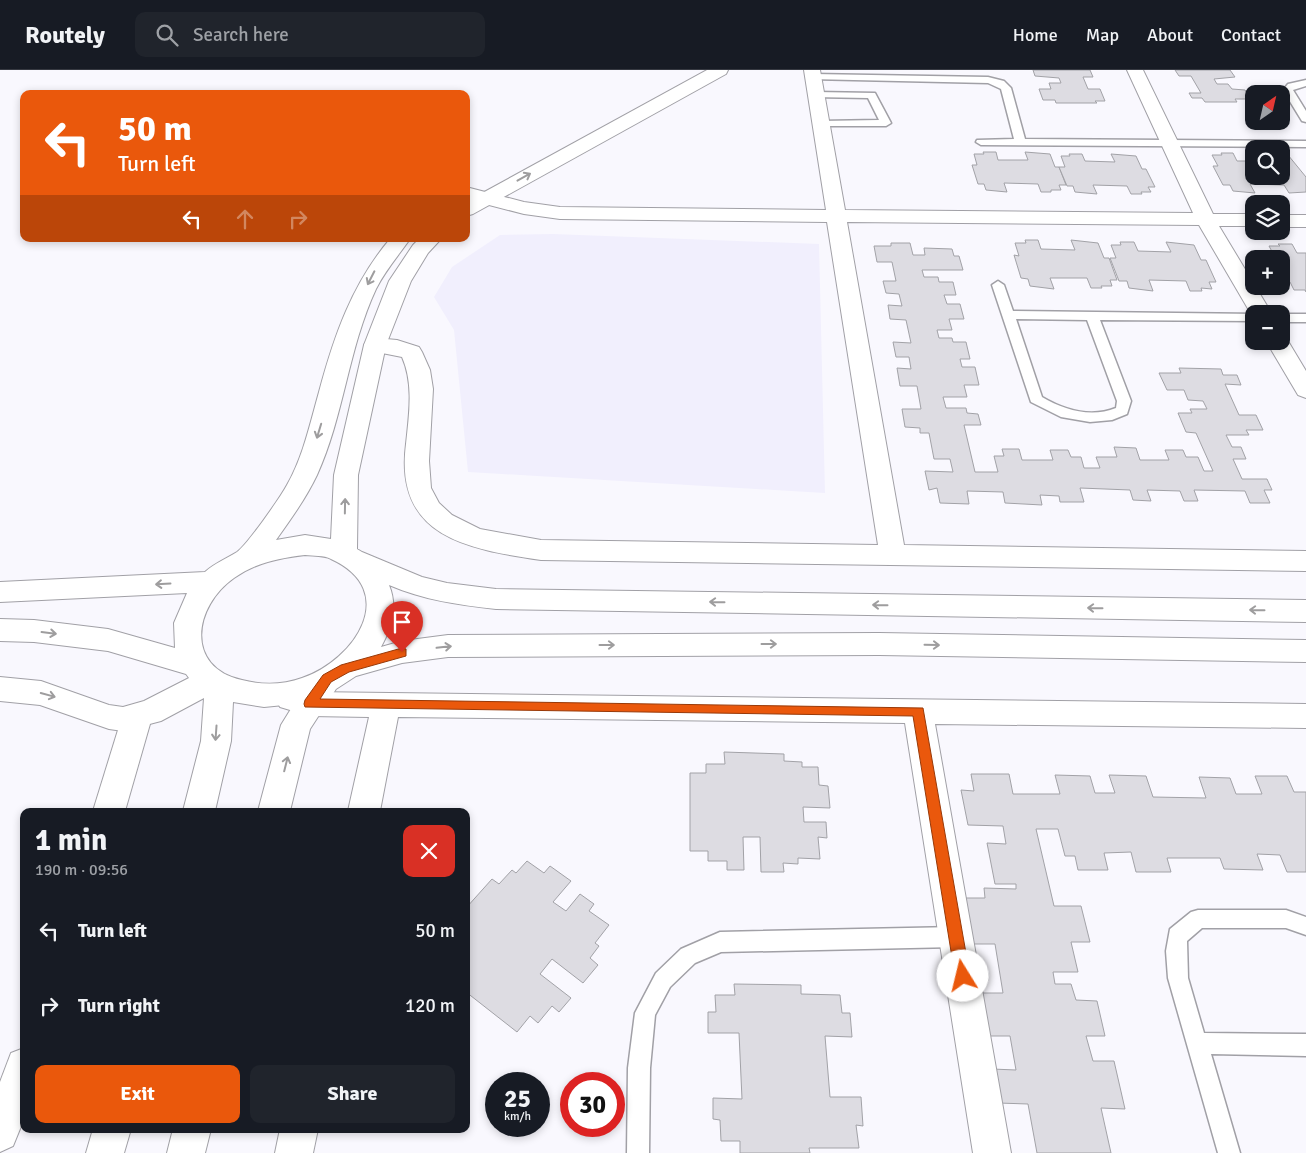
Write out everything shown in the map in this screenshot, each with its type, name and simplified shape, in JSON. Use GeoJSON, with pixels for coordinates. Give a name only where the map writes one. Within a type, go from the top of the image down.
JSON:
{"type":"FeatureCollection","features":[{"type":"Feature","properties":{"kind":"street"},"geometry":{"type":"LineString","coordinates":[[470,190],[697,70]]}},
{"type":"Feature","properties":{"kind":"street"},"geometry":{"type":"LineString","coordinates":[[470,207],[720,70]]}},
{"type":"Feature","properties":{"kind":"street"},"geometry":{"type":"LineString","coordinates":[[1134,70],[1206,220],[1256,305]]}},
{"type":"Feature","properties":{"kind":"street"},"geometry":{"type":"LineString","coordinates":[[812,77],[893,555]]}},
{"type":"Feature","properties":{"kind":"street"},"geometry":{"type":"LineString","coordinates":[[470,193],[524,208],[560,213],[1245,220]]}},
{"type":"Feature","properties":{"kind":"street"},"geometry":{"type":"LineString","coordinates":[[1290,221],[1306,221]]}},
{"type":"Feature","properties":{"kind":"street"},"geometry":{"type":"LineString","coordinates":[[248,557],[295,495],[310,462],[352,324],[371,276],[385,254],[397,242]]}},
{"type":"Feature","properties":{"kind":"street"},"geometry":{"type":"LineString","coordinates":[[275,808],[296,725],[310,704],[336,674],[368,645],[380,619],[381,596],[372,576],[350,557],[346,475],[375,345],[400,280],[420,249],[428,242]]}},
{"type":"Feature","properties":{"kind":"street"},"geometry":{"type":"LineString","coordinates":[[375,345],[397,347],[411,352],[418,366],[422,408],[416,463],[420,495],[438,518],[465,534],[499,544],[541,550],[1306,561]]}},
{"type":"Feature","properties":{"kind":"street"},"geometry":{"type":"LineString","coordinates":[[1282,350],[1306,390]]}},
{"type":"Feature","properties":{"kind":"street"},"geometry":{"type":"LineString","coordinates":[[200,808],[216,741],[208,677],[185,641],[189,615],[202,592],[222,572],[248,557],[276,548],[306,546],[333,550],[417,586],[448,593],[496,599],[1306,611]]}},
{"type":"Feature","properties":{"kind":"street"},"geometry":{"type":"LineString","coordinates":[[0,592],[212,582]]}},
{"type":"Feature","properties":{"kind":"street"},"geometry":{"type":"LineString","coordinates":[[0,630],[34,631],[108,640],[208,677],[244,694],[279,695],[310,704],[1306,716]]}},
{"type":"Feature","properties":{"kind":"street"},"geometry":{"type":"LineString","coordinates":[[279,695],[314,686],[336,674],[402,652],[448,646],[879,644],[1306,650]]}},
{"type":"Feature","properties":{"kind":"street"},"geometry":{"type":"LineString","coordinates":[[0,689],[41,693],[109,717],[123,719],[151,712],[208,677]]}},
{"type":"Feature","properties":{"kind":"street"},"geometry":{"type":"LineString","coordinates":[[365,808],[386,705]]}},
{"type":"Feature","properties":{"kind":"street"},"geometry":{"type":"LineString","coordinates":[[918,711],[992,1153]]}},
{"type":"Feature","properties":{"kind":"street"},"geometry":{"type":"LineString","coordinates":[[109,808],[137,717]]}},
{"type":"Feature","properties":{"kind":"street"},"geometry":{"type":"LineString","coordinates":[[0,1134],[20,1077]]}},
{"type":"Feature","properties":{"kind":"street"},"geometry":{"type":"LineString","coordinates":[[105,1153],[111,1133]]}},
{"type":"Feature","properties":{"kind":"street"},"geometry":{"type":"LineString","coordinates":[[186,1153],[191,1133]]}},
{"type":"Feature","properties":{"kind":"street"},"geometry":{"type":"LineString","coordinates":[[294,1153],[298,1133]]}},
{"type":"Feature","properties":{"kind":"lane"},"geometry":{"type":"LineString","coordinates":[[812,77],[988,80],[1000,83],[1006,88],[1020,142]]}},
{"type":"Feature","properties":{"kind":"lane"},"geometry":{"type":"LineString","coordinates":[[812,77],[872,95],[886,123],[821,124]]}},
{"type":"Feature","properties":{"kind":"lane"},"geometry":{"type":"LineString","coordinates":[[1306,83],[1292,86],[1288,90],[1306,119]]}},
{"type":"Feature","properties":{"kind":"lane"},"geometry":{"type":"LineString","coordinates":[[982,142],[1306,144]]}},
{"type":"Feature","properties":{"kind":"lane"},"geometry":{"type":"LineString","coordinates":[[998,285],[1036,399],[1050,409],[1068,415],[1112,416],[1122,411],[1124,401],[1092,316]]}},
{"type":"Feature","properties":{"kind":"lane"},"geometry":{"type":"LineString","coordinates":[[1008,315],[1245,317]]}},
{"type":"Feature","properties":{"kind":"lane"},"geometry":{"type":"LineString","coordinates":[[1290,318],[1306,318]]}},
{"type":"Feature","properties":{"kind":"lane"},"geometry":{"type":"LineString","coordinates":[[1229,1153],[1197,1043],[1177,984],[1175,955],[1177,936],[1198,919],[1286,919],[1306,926]]}},
{"type":"Feature","properties":{"kind":"lane"},"geometry":{"type":"LineString","coordinates":[[638,1153],[639,1068],[645,1013],[663,980],[688,956],[720,942],[956,937]]}},
{"type":"Feature","properties":{"kind":"lane"},"geometry":{"type":"LineString","coordinates":[[1197,1043],[1306,1045]]}},
{"type":"Feature","properties":{"kind":"shaded area"},"geometry":{"type":"Polygon","coordinates":[[[553,234],[819,244],[825,493],[468,472],[454,330],[434,297],[452,267],[500,235],[553,234]]]}},
{"type":"Feature","properties":{"kind":"building"},"geometry":{"type":"Polygon","coordinates":[[[1033,70],[1090,70],[1093,77],[1083,77],[1088,89],[1100,89],[1105,101],[1095,101],[1097,103],[1056,103],[1055,100],[1043,100],[1039,89],[1051,89],[1049,83],[1061,83],[1059,78],[1035,76],[1033,70]]]}},
{"type":"Feature","properties":{"kind":"building"},"geometry":{"type":"Polygon","coordinates":[[[1175,70],[1230,70],[1235,77],[1214,79],[1217,84],[1228,84],[1232,89],[1245,90],[1245,99],[1235,99],[1237,102],[1205,102],[1202,98],[1192,98],[1189,93],[1201,93],[1191,76],[1179,76],[1175,70]]]}},
{"type":"Feature","properties":{"kind":"building"},"geometry":{"type":"Polygon","coordinates":[[[983,152],[996,152],[998,160],[1028,160],[1025,152],[1050,154],[1055,167],[1059,167],[1066,185],[1059,185],[1061,190],[1051,190],[1051,192],[1041,192],[1038,184],[1004,183],[1007,192],[986,190],[984,184],[978,184],[972,165],[977,165],[974,154],[984,154],[983,152]]]}},
{"type":"Feature","properties":{"kind":"building"},"geometry":{"type":"Polygon","coordinates":[[[1221,153],[1233,153],[1237,161],[1245,161],[1245,185],[1251,185],[1255,193],[1233,191],[1230,185],[1223,185],[1213,166],[1218,166],[1212,155],[1222,155],[1221,153]]]}},
{"type":"Feature","properties":{"kind":"building"},"geometry":{"type":"Polygon","coordinates":[[[1069,154],[1082,154],[1085,161],[1115,162],[1111,154],[1136,156],[1142,169],[1146,169],[1155,187],[1148,187],[1151,192],[1141,192],[1142,194],[1131,194],[1127,186],[1093,185],[1097,194],[1075,192],[1073,186],[1067,186],[1059,167],[1065,167],[1061,156],[1070,156],[1069,154]]]}},
{"type":"Feature","properties":{"kind":"building"},"geometry":{"type":"Polygon","coordinates":[[[1290,157],[1306,177],[1306,192],[1289,193],[1284,185],[1290,185],[1290,157]]]}},
{"type":"Feature","properties":{"kind":"building"},"geometry":{"type":"Polygon","coordinates":[[[1025,240],[1038,240],[1041,249],[1075,250],[1071,240],[1098,243],[1104,258],[1109,258],[1117,280],[1110,280],[1112,286],[1101,286],[1102,288],[1091,288],[1087,278],[1050,278],[1054,289],[1030,286],[1028,279],[1021,278],[1014,255],[1019,256],[1015,243],[1026,243],[1025,240]]]}},
{"type":"Feature","properties":{"kind":"building"},"geometry":{"type":"Polygon","coordinates":[[[1120,242],[1134,242],[1138,251],[1171,252],[1166,242],[1194,245],[1201,260],[1206,260],[1216,282],[1209,282],[1212,289],[1201,288],[1202,291],[1190,291],[1186,281],[1149,280],[1153,291],[1129,288],[1127,281],[1119,281],[1110,258],[1116,258],[1111,245],[1121,245],[1120,242]]]}},
{"type":"Feature","properties":{"kind":"building"},"geometry":{"type":"Polygon","coordinates":[[[891,243],[910,243],[913,255],[925,255],[924,248],[952,249],[954,256],[959,256],[963,270],[922,270],[924,277],[938,277],[939,282],[953,282],[956,295],[944,295],[947,304],[960,304],[964,319],[949,319],[952,330],[937,330],[939,338],[952,338],[953,342],[966,342],[970,359],[960,359],[962,367],[975,367],[979,385],[964,385],[967,397],[943,397],[946,408],[966,408],[967,413],[978,414],[981,425],[964,425],[975,472],[998,472],[994,456],[1004,456],[1002,449],[1019,449],[1022,460],[1053,460],[1050,450],[1068,450],[1071,457],[1081,457],[1084,468],[1100,468],[1096,457],[1117,457],[1114,447],[1136,448],[1140,460],[1169,460],[1165,450],[1183,450],[1186,457],[1198,457],[1204,471],[1213,471],[1196,433],[1186,432],[1178,413],[1192,413],[1190,409],[1207,409],[1203,401],[1188,400],[1184,390],[1167,390],[1159,373],[1181,373],[1179,368],[1221,369],[1223,375],[1237,375],[1241,385],[1225,384],[1239,415],[1256,415],[1263,430],[1246,430],[1249,435],[1226,435],[1232,447],[1241,447],[1246,459],[1233,459],[1242,479],[1267,479],[1272,490],[1264,490],[1270,503],[1250,503],[1245,491],[1194,490],[1198,501],[1184,501],[1180,491],[1147,490],[1151,501],[1133,500],[1130,490],[1080,488],[1084,502],[1060,502],[1059,496],[1040,495],[1042,505],[1005,503],[1003,492],[967,491],[969,504],[940,503],[937,488],[929,490],[925,471],[953,472],[950,459],[934,459],[929,433],[920,433],[920,428],[905,427],[902,409],[921,409],[917,386],[900,386],[897,368],[911,369],[909,357],[896,357],[893,342],[911,343],[906,320],[890,319],[888,305],[902,306],[899,294],[886,293],[883,281],[896,281],[892,262],[877,262],[874,246],[891,246],[891,243]]]}},
{"type":"Feature","properties":{"kind":"building"},"geometry":{"type":"Polygon","coordinates":[[[1278,244],[1292,244],[1297,253],[1306,253],[1306,292],[1305,290],[1294,290],[1290,282],[1290,250],[1271,250],[1269,246],[1280,246],[1278,244]]]}},
{"type":"Feature","properties":{"kind":"building"},"geometry":{"type":"Polygon","coordinates":[[[724,752],[784,754],[784,761],[802,762],[802,767],[818,767],[819,785],[828,786],[830,808],[803,807],[804,822],[826,822],[827,838],[818,837],[820,859],[798,858],[798,864],[783,863],[784,872],[761,872],[760,837],[743,837],[744,870],[727,870],[727,861],[708,861],[708,851],[690,851],[690,773],[706,773],[706,764],[725,764],[724,752]]]}},
{"type":"Feature","properties":{"kind":"building"},"geometry":{"type":"Polygon","coordinates":[[[971,774],[1009,774],[1013,794],[1060,794],[1055,775],[1090,776],[1095,793],[1115,793],[1109,775],[1146,776],[1153,797],[1206,798],[1199,777],[1230,778],[1236,794],[1262,794],[1255,776],[1287,776],[1294,792],[1306,792],[1306,872],[1287,872],[1280,855],[1257,854],[1263,870],[1224,869],[1220,858],[1167,858],[1171,872],[1136,872],[1131,852],[1104,853],[1108,870],[1078,870],[1075,856],[1065,856],[1058,829],[1036,829],[1054,906],[1081,906],[1090,942],[1071,942],[1078,972],[1053,972],[1055,984],[1071,984],[1076,1000],[1097,1001],[1105,1036],[1086,1036],[1093,1061],[1114,1061],[1125,1109],[1101,1108],[1111,1153],[1037,1153],[1028,1104],[998,1103],[992,1069],[1016,1070],[1010,1036],[987,1036],[981,993],[1003,993],[995,944],[970,944],[962,898],[985,898],[984,888],[1016,889],[1016,884],[995,884],[987,843],[1006,844],[1003,826],[968,825],[961,790],[974,791],[971,774]]]}},
{"type":"Feature","properties":{"kind":"building"},"geometry":{"type":"Polygon","coordinates":[[[527,861],[544,873],[550,866],[571,881],[553,902],[566,911],[580,894],[594,904],[589,911],[609,925],[595,943],[599,946],[590,958],[598,965],[583,983],[552,959],[540,974],[571,998],[559,1012],[552,1006],[538,1023],[530,1016],[517,1032],[470,995],[470,904],[492,879],[499,884],[512,870],[516,873],[527,861]]]}},
{"type":"Feature","properties":{"kind":"building"},"geometry":{"type":"Polygon","coordinates":[[[734,984],[801,985],[801,994],[840,995],[842,1013],[850,1013],[852,1037],[825,1036],[830,1097],[861,1097],[863,1126],[856,1125],[859,1148],[809,1148],[810,1153],[740,1153],[740,1141],[721,1141],[720,1120],[713,1119],[713,1098],[742,1099],[739,1033],[708,1033],[708,1012],[716,1012],[715,995],[735,995],[734,984]]]}},
{"type":"Feature","properties":{"kind":"route"},"geometry":{"type":"LineString","coordinates":[[402,652],[346,668],[327,679],[310,704],[918,711],[963,976]]}}]}
